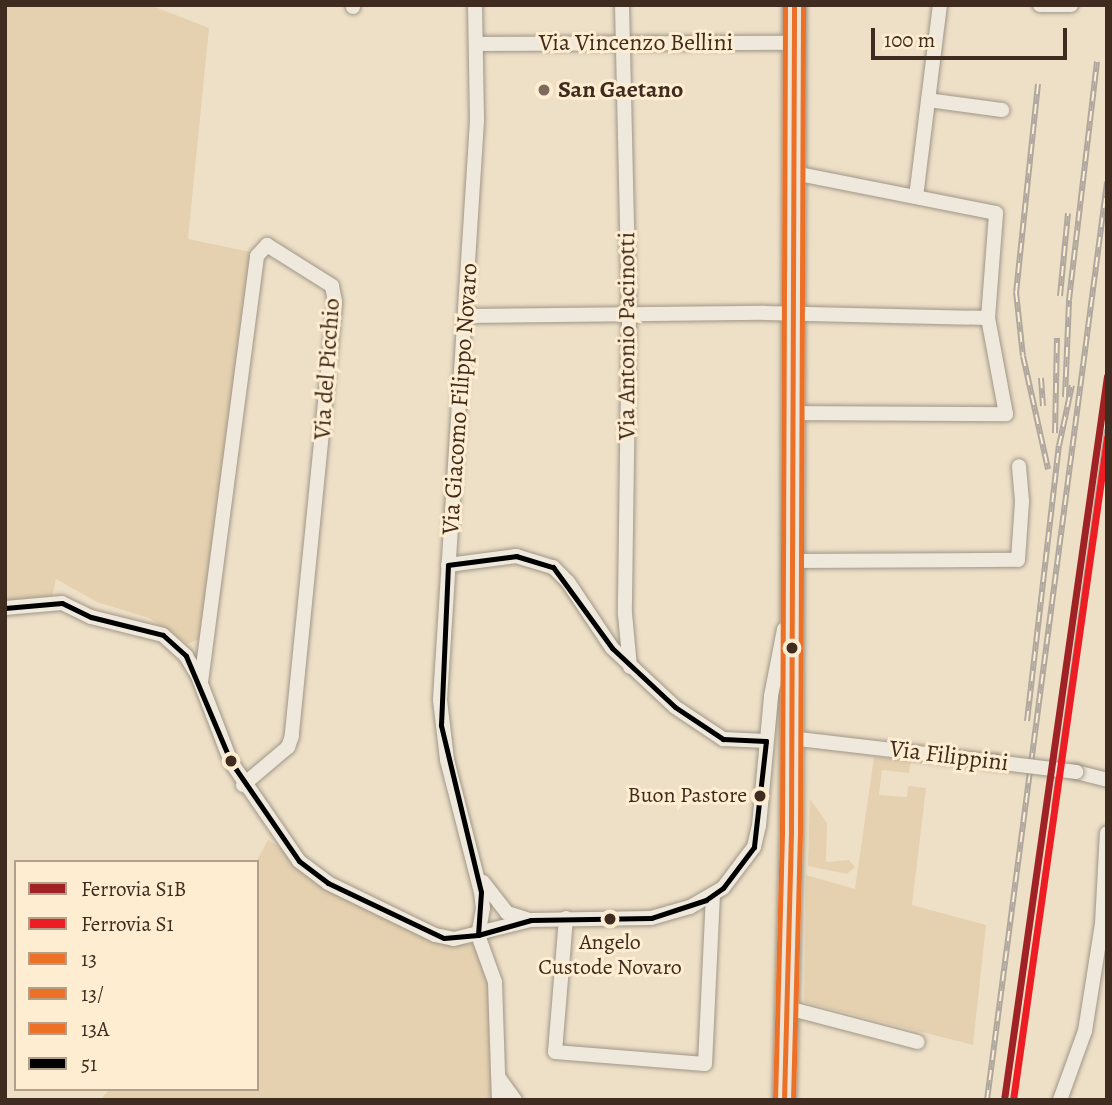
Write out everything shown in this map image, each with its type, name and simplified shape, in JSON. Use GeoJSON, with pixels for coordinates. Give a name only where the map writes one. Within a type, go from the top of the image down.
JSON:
{"type":"FeatureCollection","features":[{"type":"Feature","properties":{"kind":"main road"},"geometry":{"type":"LineString","coordinates":[[785,1100],[790,738],[780,694],[791,596],[794,5]]}},
{"type":"Feature","properties":{"kind":"street","name":"Via Giacomo Filippo Novaro"},"geometry":{"type":"LineString","coordinates":[[475,5],[478,44],[466,316],[448,565],[441,725],[455,799],[477,872],[483,908],[478,934]]}},
{"type":"Feature","properties":{"kind":"street","name":"Via Antonio Pacinotti"},"geometry":{"type":"LineString","coordinates":[[622,5],[626,42],[629,313],[625,614],[630,667]]}},
{"type":"Feature","properties":{"kind":"street"},"geometry":{"type":"LineString","coordinates":[[916,197],[940,5]]}},
{"type":"Feature","properties":{"kind":"street"},"geometry":{"type":"LineString","coordinates":[[1040,5],[1071,5]]}},
{"type":"Feature","properties":{"kind":"street","name":"Via Vincenzo Bellini"},"geometry":{"type":"LineString","coordinates":[[478,44],[794,43]]}},
{"type":"Feature","properties":{"kind":"street"},"geometry":{"type":"LineString","coordinates":[[928,100],[1002,110]]}},
{"type":"Feature","properties":{"kind":"street"},"geometry":{"type":"LineString","coordinates":[[792,413],[1006,414],[988,318],[996,213],[794,173]]}},
{"type":"Feature","properties":{"kind":"street","name":"Via del Picchio"},"geometry":{"type":"LineString","coordinates":[[201,682],[257,256],[267,245],[332,286],[335,302],[292,736],[288,747],[243,785]]}},
{"type":"Feature","properties":{"kind":"street"},"geometry":{"type":"LineString","coordinates":[[466,316],[629,313],[988,318]]}},
{"type":"Feature","properties":{"kind":"street"},"geometry":{"type":"LineString","coordinates":[[791,561],[1018,560],[1022,501],[1018,466]]}},
{"type":"Feature","properties":{"kind":"street"},"geometry":{"type":"LineString","coordinates":[[448,565],[516,556],[552,567],[630,667],[675,707],[723,739],[766,741]]}},
{"type":"Feature","properties":{"kind":"street"},"geometry":{"type":"LineString","coordinates":[[5,608],[61,603],[91,617],[163,635],[186,656],[201,682],[243,785],[278,836],[312,873],[435,935],[454,939],[531,920],[651,918],[713,895],[754,847],[766,741],[780,694]]}},
{"type":"Feature","properties":{"kind":"street","name":"Via Filippini"},"geometry":{"type":"LineString","coordinates":[[790,738],[1076,772],[1107,780]]}},
{"type":"Feature","properties":{"kind":"street"},"geometry":{"type":"LineString","coordinates":[[1060,1100],[1084,1031],[1102,925],[1107,833]]}},
{"type":"Feature","properties":{"kind":"street","name":"Via Giacomo Filippo Novaro"},"geometry":{"type":"LineString","coordinates":[[477,872],[496,903],[516,917],[531,920]]}},
{"type":"Feature","properties":{"kind":"street"},"geometry":{"type":"LineString","coordinates":[[566,918],[555,1052],[705,1064],[713,895]]}},
{"type":"Feature","properties":{"kind":"street"},"geometry":{"type":"LineString","coordinates":[[478,934],[495,982],[499,1100]]}},
{"type":"Feature","properties":{"kind":"street"},"geometry":{"type":"LineString","coordinates":[[788,1008],[918,1042]]}},
{"type":"Feature","properties":{"kind":"street"},"geometry":{"type":"LineString","coordinates":[[498,1076],[515,1100]]}},
{"type":"Feature","properties":{"kind":"shaded area"},"geometry":{"type":"Polygon","coordinates":[[[5,5],[150,5],[209,28],[188,239],[255,253],[208,635],[188,644],[149,618],[97,602],[56,579],[52,597],[5,604],[5,5]]]}},
{"type":"Feature","properties":{"kind":"shaded area"},"geometry":{"type":"Polygon","coordinates":[[[874,757],[911,761],[909,773],[882,770],[879,795],[907,797],[908,786],[926,788],[912,905],[986,925],[973,1045],[804,1002],[806,875],[855,889],[874,757]]]}},
{"type":"Feature","properties":{"kind":"shaded area"},"geometry":{"type":"Polygon","coordinates":[[[810,799],[827,823],[826,862],[849,860],[855,867],[847,874],[808,866],[810,799]]]}},
{"type":"Feature","properties":{"kind":"shaded area"},"geometry":{"type":"Polygon","coordinates":[[[268,840],[397,922],[454,942],[491,948],[493,1100],[100,1100],[108,1091],[259,1091],[257,860],[268,840]]]}},
{"type":"Feature","properties":{"kind":"railway"},"geometry":{"type":"LineString","coordinates":[[1065,397],[1069,300],[1097,62]]}},
{"type":"Feature","properties":{"kind":"railway"},"geometry":{"type":"LineString","coordinates":[[1038,84],[1016,292],[1023,356],[1048,469]]}},
{"type":"Feature","properties":{"kind":"railway"},"geometry":{"type":"LineString","coordinates":[[987,1100],[1107,182]]}},
{"type":"Feature","properties":{"kind":"railway"},"geometry":{"type":"LineString","coordinates":[[1060,296],[1068,213]]}},
{"type":"Feature","properties":{"kind":"railway"},"geometry":{"type":"LineString","coordinates":[[1055,433],[1057,338]]}},
{"type":"Feature","properties":{"kind":"railway"},"geometry":{"type":"LineString","coordinates":[[1041,378],[1043,406]]}},
{"type":"Feature","properties":{"kind":"railway"},"geometry":{"type":"LineString","coordinates":[[1027,721],[1059,446],[1072,385]]}},
{"type":"Feature","properties":{"kind":"railway"},"geometry":{"type":"LineString","coordinates":[[1054,808],[1107,430]]}},
{"type":"Feature","properties":{"kind":"rail line","name":"S1B"},"geometry":{"type":"LineString","coordinates":[[1004,1100],[1107,376]]}},
{"type":"Feature","properties":{"kind":"rail line","name":"S1"},"geometry":{"type":"LineString","coordinates":[[1013,1100],[1107,438]]}},
{"type":"Feature","properties":{"kind":"transit line","name":"13A"},"geometry":{"type":"LineString","coordinates":[[775,1100],[782,834],[785,5]]}},
{"type":"Feature","properties":{"kind":"transit line","name":"13"},"geometry":{"type":"LineString","coordinates":[[784,1100],[791,834],[794,5]]}},
{"type":"Feature","properties":{"kind":"transit line","name":"13/"},"geometry":{"type":"LineString","coordinates":[[793,1100],[800,834],[803,5]]}},
{"type":"Feature","properties":{"kind":"transit line","name":"51"},"geometry":{"type":"LineString","coordinates":[[516,556],[553,567],[612,648],[675,707],[723,739],[766,741],[754,847],[723,888],[706,900],[651,918],[531,920],[478,935],[481,892],[441,725],[448,565],[516,556]]}},
{"type":"Feature","properties":{"kind":"transit line","name":"51"},"geometry":{"type":"LineString","coordinates":[[5,608],[62,603],[91,617],[163,635],[186,656],[231,762],[299,861],[328,883],[444,938],[478,935]]}},
{"type":"Feature","properties":{"kind":"place","name":"San Gaetano"},"geometry":{"type":"Point","coordinates":[544,90]}},
{"type":"Feature","properties":{"kind":"place","name":"Buon Pastore"},"geometry":{"type":"Point","coordinates":[760,796]}},
{"type":"Feature","properties":{"kind":"place","name":"Angelo Custode Novaro"},"geometry":{"type":"Point","coordinates":[610,919]}}]}
